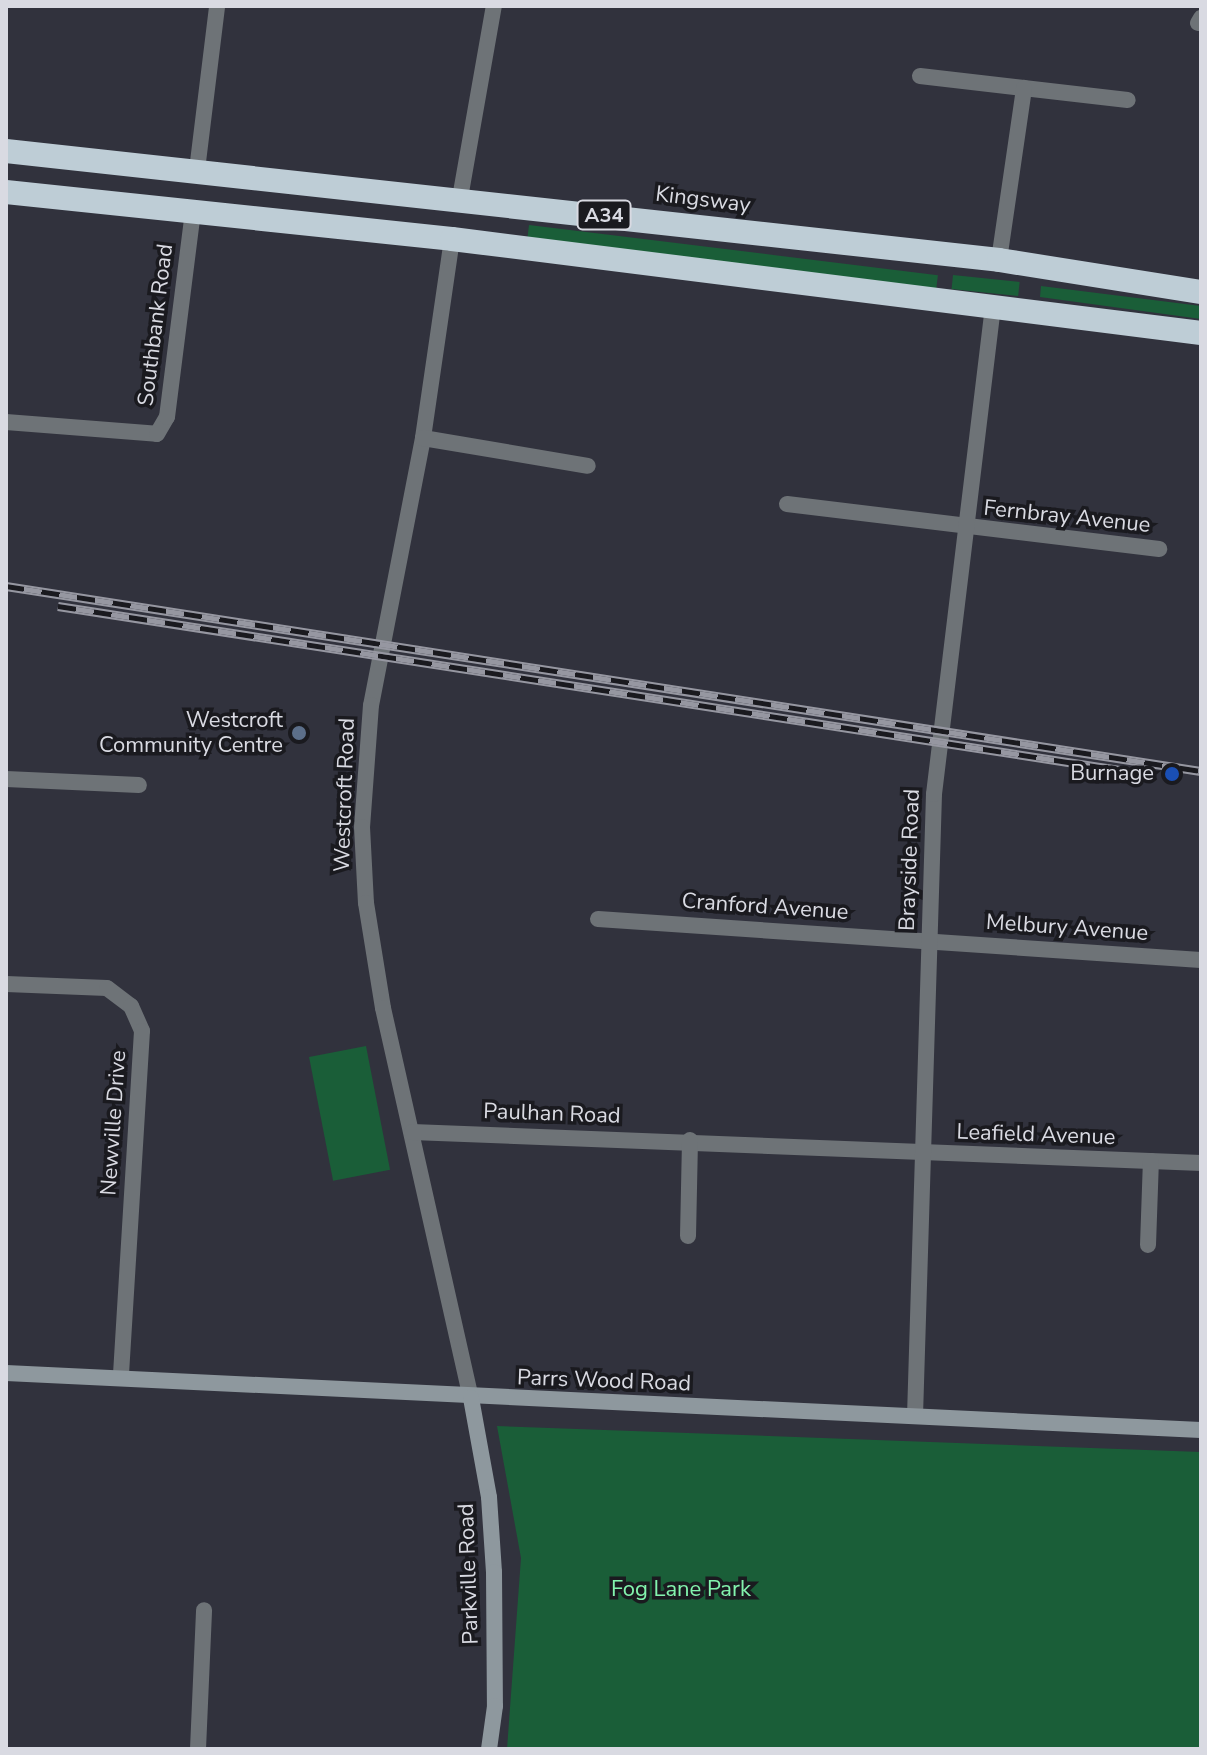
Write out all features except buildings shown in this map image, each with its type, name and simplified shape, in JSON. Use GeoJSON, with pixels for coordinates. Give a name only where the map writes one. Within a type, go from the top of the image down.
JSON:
{"type":"FeatureCollection","features":[{"type":"Feature","properties":{"kind":"highway","name":"Kingsway"},"geometry":{"type":"LineString","coordinates":[[6,151],[460,198],[999,260],[1201,292]]}},
{"type":"Feature","properties":{"kind":"highway","name":"A34"},"geometry":{"type":"LineString","coordinates":[[6,192],[452,239],[1201,333]]}},
{"type":"Feature","properties":{"kind":"street"},"geometry":{"type":"LineString","coordinates":[[197,170],[217,6]]}},
{"type":"Feature","properties":{"kind":"street"},"geometry":{"type":"LineString","coordinates":[[460,198],[494,6]]}},
{"type":"Feature","properties":{"kind":"street"},"geometry":{"type":"LineString","coordinates":[[920,76],[1128,100]]}},
{"type":"Feature","properties":{"kind":"street"},"geometry":{"type":"LineString","coordinates":[[999,260],[1024,88]]}},
{"type":"Feature","properties":{"kind":"street","name":"Southbank Road"},"geometry":{"type":"LineString","coordinates":[[6,422],[157,434],[167,417],[193,211]]}},
{"type":"Feature","properties":{"kind":"street","name":"Westcroft Road"},"geometry":{"type":"LineString","coordinates":[[452,239],[423,438],[371,705],[362,827],[368,918],[471,1398]]}},
{"type":"Feature","properties":{"kind":"street","name":"Brayside Road"},"geometry":{"type":"LineString","coordinates":[[915,1416],[919,1152],[934,794],[969,529],[993,308]]}},
{"type":"Feature","properties":{"kind":"street"},"geometry":{"type":"LineString","coordinates":[[423,438],[588,466]]}},
{"type":"Feature","properties":{"kind":"street","name":"Fernbray Avenue"},"geometry":{"type":"LineString","coordinates":[[787,504],[969,529],[1159,549]]}},
{"type":"Feature","properties":{"kind":"street"},"geometry":{"type":"LineString","coordinates":[[6,779],[139,785]]}},
{"type":"Feature","properties":{"kind":"street","name":"Cranford Avenue"},"geometry":{"type":"LineString","coordinates":[[598,919],[929,939]]}},
{"type":"Feature","properties":{"kind":"street","name":"Melbury Avenue"},"geometry":{"type":"LineString","coordinates":[[929,939],[1201,960]]}},
{"type":"Feature","properties":{"kind":"street","name":"Newville Drive"},"geometry":{"type":"LineString","coordinates":[[6,984],[107,988],[131,1006],[142,1031],[121,1376]]}},
{"type":"Feature","properties":{"kind":"street","name":"Paulhan Road"},"geometry":{"type":"LineString","coordinates":[[412,1132],[690,1140],[919,1152]]}},
{"type":"Feature","properties":{"kind":"street"},"geometry":{"type":"LineString","coordinates":[[688,1236],[690,1140]]}},
{"type":"Feature","properties":{"kind":"street","name":"Leafield Avenue"},"geometry":{"type":"LineString","coordinates":[[919,1152],[1201,1163]]}},
{"type":"Feature","properties":{"kind":"street"},"geometry":{"type":"LineString","coordinates":[[1148,1245],[1151,1161]]}},
{"type":"Feature","properties":{"kind":"street","name":"Parrs Wood Road"},"geometry":{"type":"LineString","coordinates":[[6,1373],[121,1376],[471,1398],[1201,1430]]}},
{"type":"Feature","properties":{"kind":"street","name":"Parkville Road"},"geometry":{"type":"LineString","coordinates":[[471,1398],[489,1497],[494,1572],[495,1706],[489,1749]]}},
{"type":"Feature","properties":{"kind":"street"},"geometry":{"type":"LineString","coordinates":[[198,1749],[204,1610]]}},
{"type":"Feature","properties":{"kind":"green space"},"geometry":{"type":"Polygon","coordinates":[[[529,225],[938,275],[936,289],[527,239],[529,225]]]}},
{"type":"Feature","properties":{"kind":"green space"},"geometry":{"type":"Polygon","coordinates":[[[953,275],[1020,282],[1018,296],[952,289],[953,275]]]}},
{"type":"Feature","properties":{"kind":"green space"},"geometry":{"type":"Polygon","coordinates":[[[1041,286],[1201,306],[1201,319],[1040,297],[1041,286]]]}},
{"type":"Feature","properties":{"kind":"green space"},"geometry":{"type":"Polygon","coordinates":[[[366,1046],[390,1170],[333,1181],[309,1057],[366,1046]]]}},
{"type":"Feature","properties":{"kind":"green space","name":"Fog Lane Park"},"geometry":{"type":"Polygon","coordinates":[[[497,1426],[1201,1452],[1201,1749],[507,1749],[521,1558],[497,1426]]]}},
{"type":"Feature","properties":{"kind":"railway"},"geometry":{"type":"LineString","coordinates":[[6,586],[1201,771]]}},
{"type":"Feature","properties":{"kind":"railway"},"geometry":{"type":"LineString","coordinates":[[58,606],[1126,771]]}},
{"type":"Feature","properties":{"kind":"place","name":"Westcroft Community Centre"},"geometry":{"type":"Point","coordinates":[299,733]}},
{"type":"Feature","properties":{"kind":"place","name":"Burnage"},"geometry":{"type":"Point","coordinates":[1172,774]}}]}
